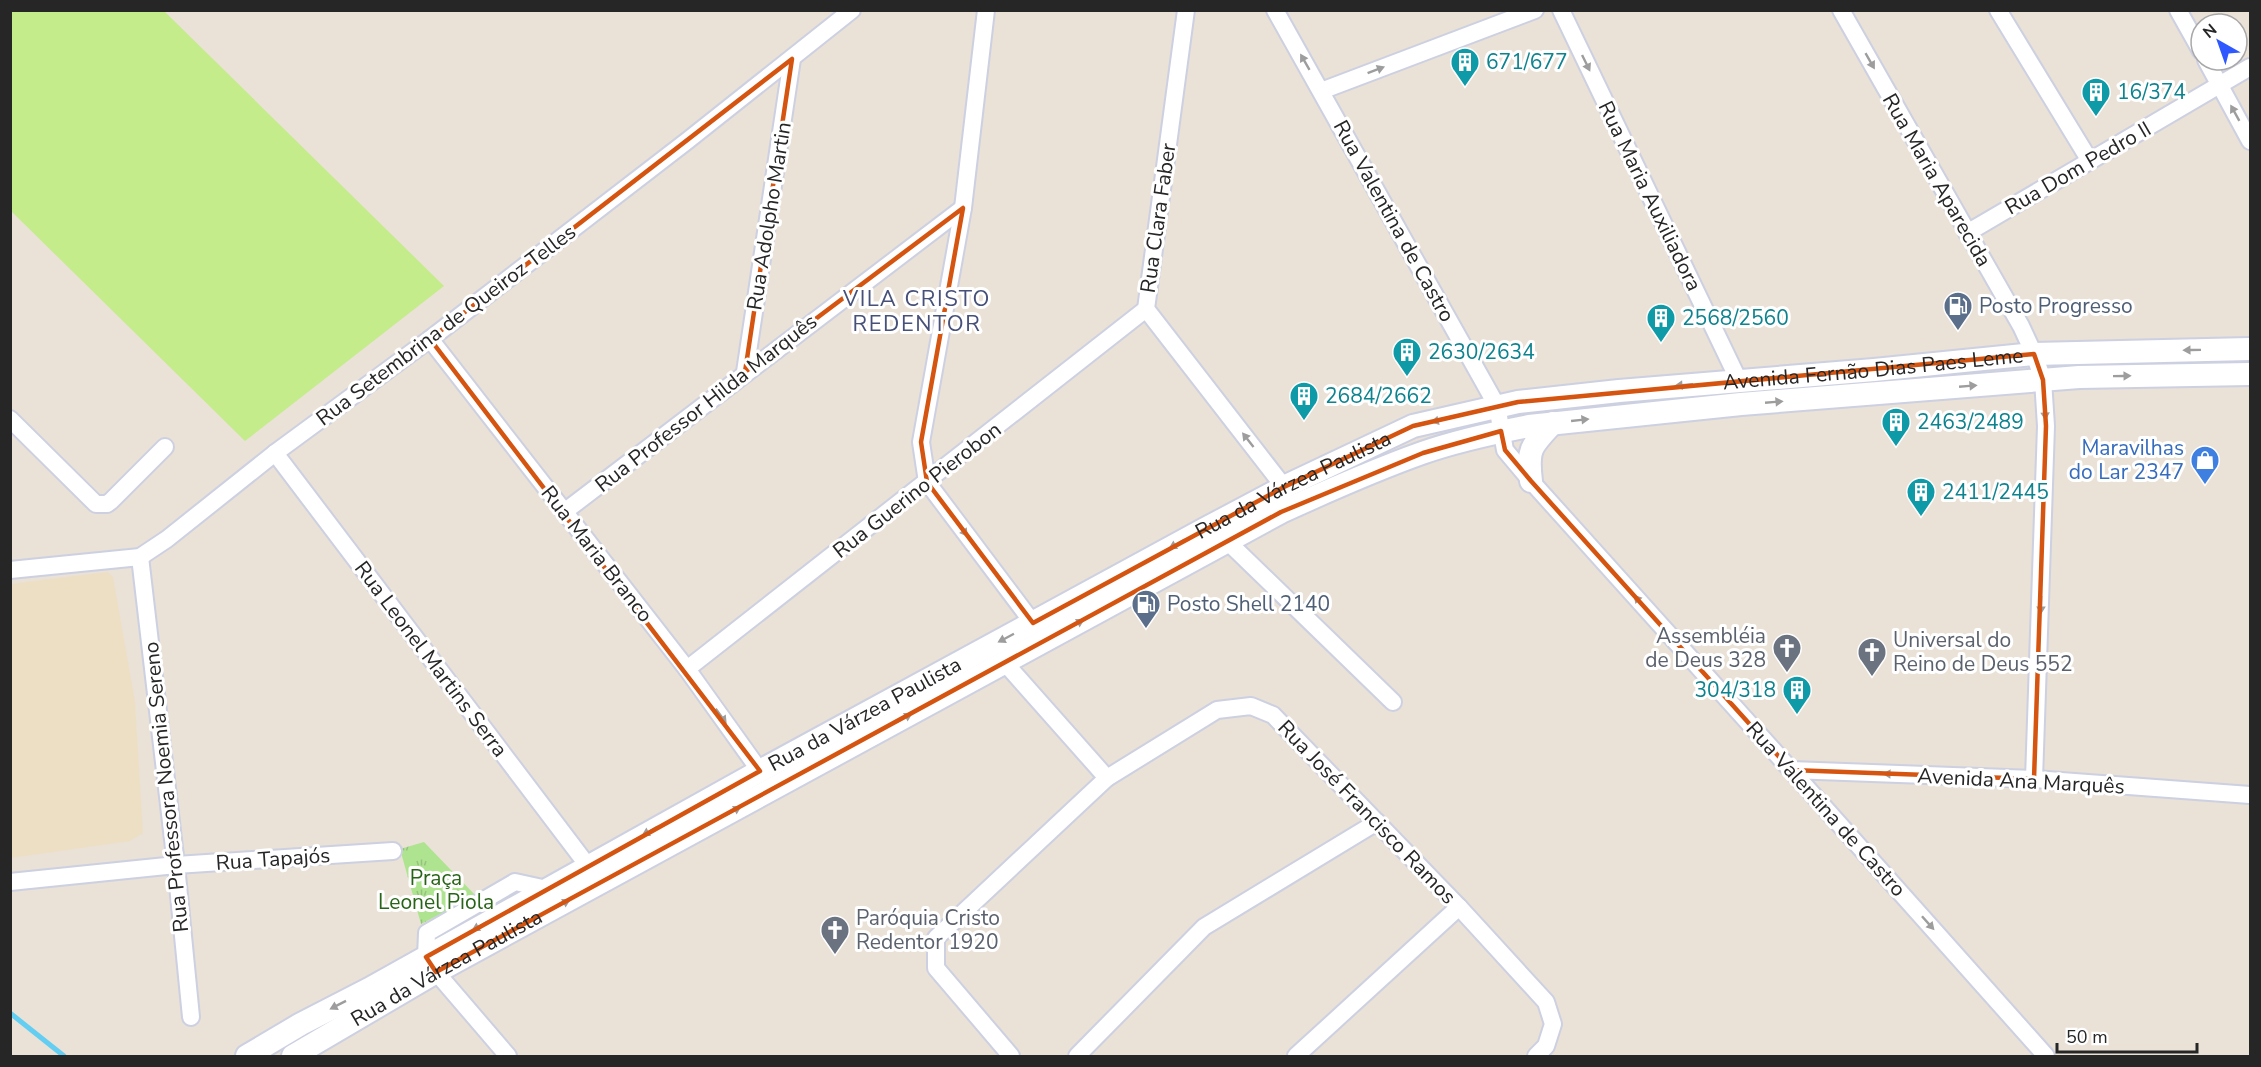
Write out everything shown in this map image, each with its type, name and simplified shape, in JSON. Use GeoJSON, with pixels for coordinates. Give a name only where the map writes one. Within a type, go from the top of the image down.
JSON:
{"type":"FeatureCollection","features":[{"type":"Feature","properties":{"kind":"main road","name":"Avenida Fernão Dias Paes Leme"},"geometry":{"type":"LineString","coordinates":[[1497,406],[1572,395],[2034,354],[2250,349]]}},
{"type":"Feature","properties":{"kind":"main road","name":"Avenida Fernão Dias Paes Leme"},"geometry":{"type":"LineString","coordinates":[[1501,431],[1553,423],[1752,403],[2043,380],[2090,377],[2250,375]]}},
{"type":"Feature","properties":{"kind":"main road","name":"Rua da Várzea Paulista"},"geometry":{"type":"LineString","coordinates":[[293,1056],[547,889],[1284,487],[1413,426],[1497,406]]}},
{"type":"Feature","properties":{"kind":"main road"},"geometry":{"type":"LineString","coordinates":[[1531,481],[1528,459],[1531,449],[1553,423]]}},
{"type":"Feature","properties":{"kind":"main road","name":"Rua da Várzea Paulista"},"geometry":{"type":"LineString","coordinates":[[247,1056],[301,1024],[431,964],[1005,663],[1281,512],[1333,488],[1423,453],[1501,431]]}},
{"type":"Feature","properties":{"kind":"street","name":"Rua Setembrina de Queiroz Telles"},"geometry":{"type":"LineString","coordinates":[[10,570],[140,557],[275,453],[430,339],[852,10]]}},
{"type":"Feature","properties":{"kind":"street"},"geometry":{"type":"LineString","coordinates":[[986,10],[963,208],[921,442],[927,482],[1033,623]]}},
{"type":"Feature","properties":{"kind":"street","name":"Rua Clara Faber"},"geometry":{"type":"LineString","coordinates":[[1186,10],[1146,309],[1284,487]]}},
{"type":"Feature","properties":{"kind":"street","name":"Rua Valentina de Castro"},"geometry":{"type":"LineString","coordinates":[[1275,10],[1497,406],[1505,450],[2046,1056]]}},
{"type":"Feature","properties":{"kind":"street"},"geometry":{"type":"LineString","coordinates":[[1321,91],[1535,10]]}},
{"type":"Feature","properties":{"kind":"street","name":"Rua Maria Auxiliadora"},"geometry":{"type":"LineString","coordinates":[[1561,10],[1739,381]]}},
{"type":"Feature","properties":{"kind":"street","name":"Rua Maria Aparecida"},"geometry":{"type":"LineString","coordinates":[[1841,10],[2021,326],[2043,380],[2045,437],[2034,779]]}},
{"type":"Feature","properties":{"kind":"street"},"geometry":{"type":"LineString","coordinates":[[1998,10],[2090,161]]}},
{"type":"Feature","properties":{"kind":"street"},"geometry":{"type":"LineString","coordinates":[[2178,10],[2189,30]]}},
{"type":"Feature","properties":{"kind":"street","name":"Rua Adolpho Martin"},"geometry":{"type":"LineString","coordinates":[[745,372],[792,59]]}},
{"type":"Feature","properties":{"kind":"street","name":"Rua Dom Pedro II"},"geometry":{"type":"LineString","coordinates":[[1967,233],[2250,67]]}},
{"type":"Feature","properties":{"kind":"street"},"geometry":{"type":"LineString","coordinates":[[2213,72],[2250,141]]}},
{"type":"Feature","properties":{"kind":"street","name":"Rua Professor Hilda Marquês"},"geometry":{"type":"LineString","coordinates":[[564,512],[963,208]]}},
{"type":"Feature","properties":{"kind":"street","name":"Rua Guerino Pierobon"},"geometry":{"type":"LineString","coordinates":[[687,669],[1146,309]]}},
{"type":"Feature","properties":{"kind":"street","name":"Rua Maria Branco"},"geometry":{"type":"LineString","coordinates":[[430,339],[687,669],[760,771]]}},
{"type":"Feature","properties":{"kind":"street"},"geometry":{"type":"LineString","coordinates":[[10,419],[96,504],[106,504],[111,501],[165,447]]}},
{"type":"Feature","properties":{"kind":"street","name":"Rua Leonel Martins Serra"},"geometry":{"type":"LineString","coordinates":[[275,453],[588,866]]}},
{"type":"Feature","properties":{"kind":"street"},"geometry":{"type":"LineString","coordinates":[[1228,542],[1393,702]]}},
{"type":"Feature","properties":{"kind":"street","name":"Rua Professora Noemia Sereno"},"geometry":{"type":"LineString","coordinates":[[140,557],[176,865],[191,1017]]}},
{"type":"Feature","properties":{"kind":"street"},"geometry":{"type":"LineString","coordinates":[[1005,663],[1107,778]]}},
{"type":"Feature","properties":{"kind":"street","name":"Rua José Francisco Ramos"},"geometry":{"type":"LineString","coordinates":[[1011,1056],[936,968],[936,938],[1107,778],[1217,710],[1251,706],[1273,715],[1459,906],[1546,1002],[1553,1024],[1546,1046],[1536,1056]]}},
{"type":"Feature","properties":{"kind":"street","name":"Avenida Ana Marquês"},"geometry":{"type":"LineString","coordinates":[[1791,770],[2034,779],[2250,795]]}},
{"type":"Feature","properties":{"kind":"street"},"geometry":{"type":"LineString","coordinates":[[1077,1056],[1204,927],[1377,822]]}},
{"type":"Feature","properties":{"kind":"street","name":"Rua Tapajós"},"geometry":{"type":"LineString","coordinates":[[10,882],[176,865],[393,851]]}},
{"type":"Feature","properties":{"kind":"street"},"geometry":{"type":"LineString","coordinates":[[1296,1056],[1459,906]]}},
{"type":"Feature","properties":{"kind":"street"},"geometry":{"type":"LineString","coordinates":[[431,964],[508,1056]]}},
{"type":"Feature","properties":{"kind":"highlighted area"},"geometry":{"type":"Polygon","coordinates":[[[792,59],[745,372],[963,208],[921,442],[927,482],[1033,623],[1284,487],[1413,426],[1518,402],[2034,354],[2043,380],[2046,426],[2034,779],[1791,770],[1531,481],[1505,450],[1501,431],[1423,453],[1281,512],[436,972],[426,957],[760,771],[430,339],[792,59]]]}},
{"type":"Feature","properties":{"kind":"shaded area"},"geometry":{"type":"Polygon","coordinates":[[[107,572],[113,577],[135,702],[143,833],[130,841],[11,858],[11,584],[107,572]]]}},
{"type":"Feature","properties":{"kind":"green space"},"geometry":{"type":"Polygon","coordinates":[[[10,11],[164,11],[444,286],[245,441],[11,211],[10,11]]]}},
{"type":"Feature","properties":{"kind":"green space","name":"Praça Leonel Piola"},"geometry":{"type":"Polygon","coordinates":[[[424,842],[476,896],[421,924],[400,849],[424,842]]]}},
{"type":"Feature","properties":{"kind":"waterway"},"geometry":{"type":"LineString","coordinates":[[10,1013],[64,1056]]}},
{"type":"Feature","properties":{"kind":"place","name":"671/677"},"geometry":{"type":"Point","coordinates":[1465,88]}},
{"type":"Feature","properties":{"kind":"place","name":"16/374"},"geometry":{"type":"Point","coordinates":[2096,118]}},
{"type":"Feature","properties":{"kind":"place","name":"Posto Progresso"},"geometry":{"type":"Point","coordinates":[1958,332]}},
{"type":"Feature","properties":{"kind":"place","name":"2568/2560"},"geometry":{"type":"Point","coordinates":[1661,344]}},
{"type":"Feature","properties":{"kind":"place","name":"2630/2634"},"geometry":{"type":"Point","coordinates":[1407,378]}},
{"type":"Feature","properties":{"kind":"place","name":"2684/2662"},"geometry":{"type":"Point","coordinates":[1304,422]}},
{"type":"Feature","properties":{"kind":"place","name":"2463/2489"},"geometry":{"type":"Point","coordinates":[1896,448]}},
{"type":"Feature","properties":{"kind":"place","name":"Maravilhas do Lar 2347"},"geometry":{"type":"Point","coordinates":[2205,486]}},
{"type":"Feature","properties":{"kind":"place","name":"2411/2445"},"geometry":{"type":"Point","coordinates":[1921,518]}},
{"type":"Feature","properties":{"kind":"place","name":"Posto Shell 2140"},"geometry":{"type":"Point","coordinates":[1146,630]}},
{"type":"Feature","properties":{"kind":"place","name":"Assembléia de Deus 328"},"geometry":{"type":"Point","coordinates":[1787,674]}},
{"type":"Feature","properties":{"kind":"place","name":"Universal do Reino de Deus 552"},"geometry":{"type":"Point","coordinates":[1872,678]}},
{"type":"Feature","properties":{"kind":"place","name":"304/318"},"geometry":{"type":"Point","coordinates":[1797,716]}},
{"type":"Feature","properties":{"kind":"place","name":"Paróquia Cristo Redentor 1920"},"geometry":{"type":"Point","coordinates":[835,956]}},
{"type":"Feature","properties":{"kind":"district","name":"VILA CRISTO REDENTOR"},"geometry":{"type":"Point","coordinates":[917,310]}}]}
